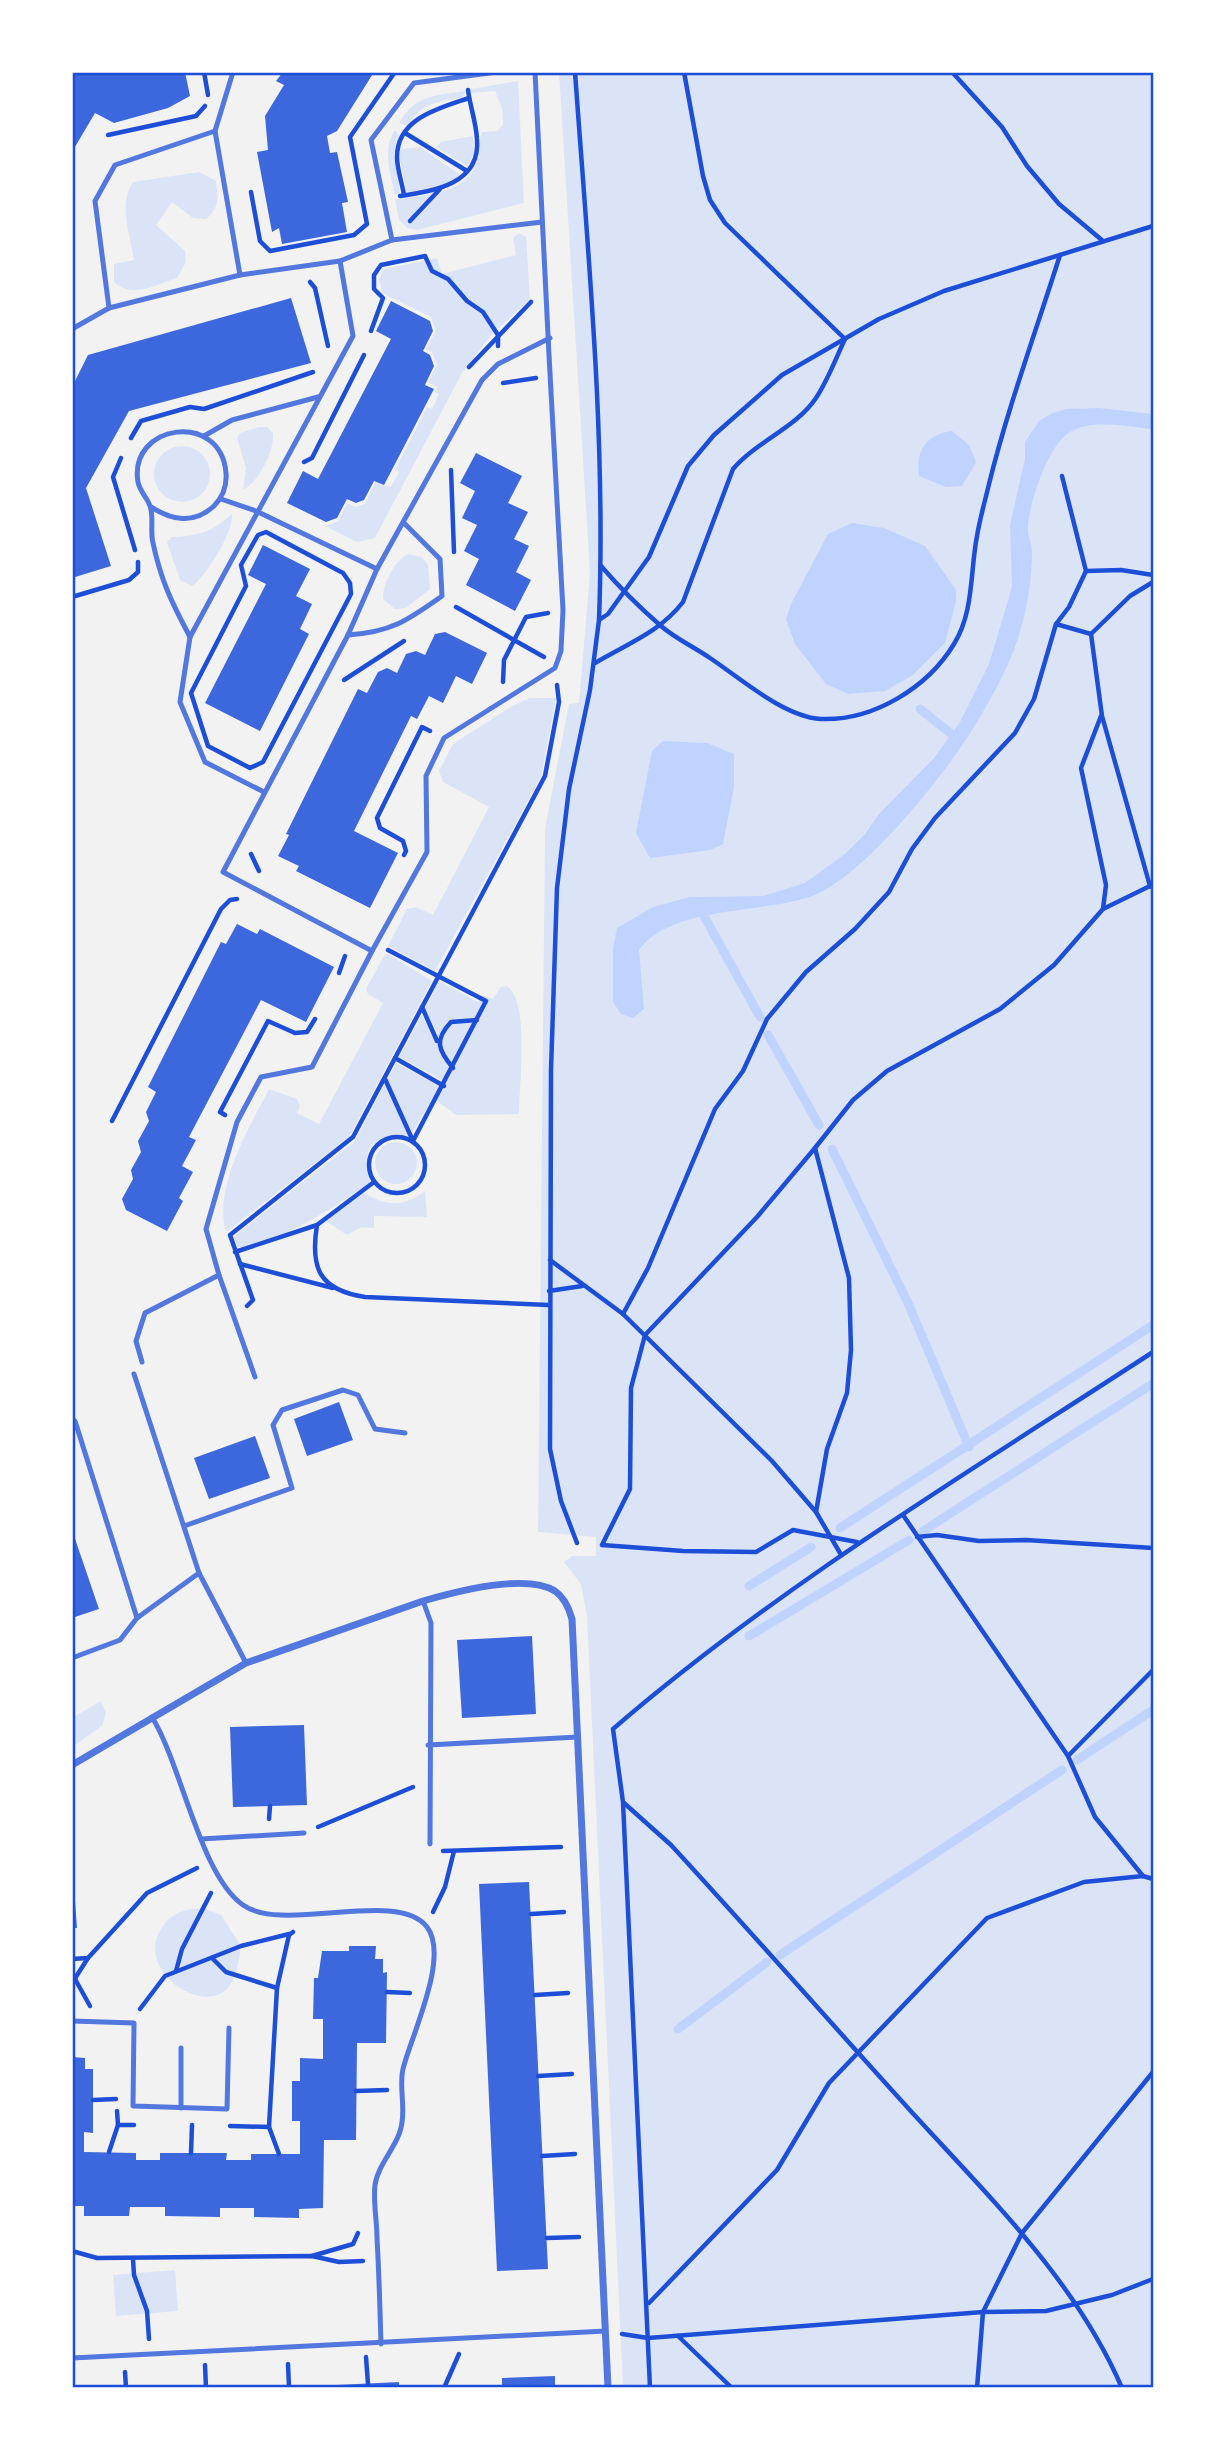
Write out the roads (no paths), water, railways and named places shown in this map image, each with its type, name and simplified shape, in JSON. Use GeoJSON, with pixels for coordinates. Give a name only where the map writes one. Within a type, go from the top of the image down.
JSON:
{"type":"FeatureCollection","features":[{"type":"Feature","properties":{"kind":"street"},"geometry":{"type":"LineString","coordinates":[[72,1765],[246,1663],[423,1601],[487,1587],[542,1586],[556,1592],[567,1604],[572,1619],[608,2388]]}},
{"type":"Feature","properties":{"kind":"lane"},"geometry":{"type":"LineString","coordinates":[[233,72],[215,131],[240,275]]}},
{"type":"Feature","properties":{"kind":"lane"},"geometry":{"type":"LineString","coordinates":[[392,240],[370,140],[414,83],[497,72]]}},
{"type":"Feature","properties":{"kind":"lane"},"geometry":{"type":"LineString","coordinates":[[255,1377],[219,1275],[206,1229],[237,1122],[261,1077],[312,1067],[427,852],[426,776],[444,738],[555,668],[561,652],[563,610],[535,72]]}},
{"type":"Feature","properties":{"kind":"lane"},"geometry":{"type":"LineString","coordinates":[[109,308],[96,201],[115,165],[215,131]]}},
{"type":"Feature","properties":{"kind":"lane"},"geometry":{"type":"LineString","coordinates":[[72,329],[109,308],[240,275],[340,261],[392,240],[542,222]]}},
{"type":"Feature","properties":{"kind":"lane"},"geometry":{"type":"LineString","coordinates":[[264,792],[205,762],[180,702],[190,637],[353,336],[340,261]]}},
{"type":"Feature","properties":{"kind":"lane"},"geometry":{"type":"LineString","coordinates":[[372,951],[223,872],[348,635],[377,569],[405,524],[482,380],[498,364],[550,338]]}},
{"type":"Feature","properties":{"kind":"lane"},"geometry":{"type":"LineString","coordinates":[[204,436],[232,420],[318,397]]}},
{"type":"Feature","properties":{"kind":"lane"},"geometry":{"type":"LineString","coordinates":[[181,430],[204,436],[218,447],[225,460],[227,482],[221,499],[206,513],[189,519],[168,517],[151,507],[139,485],[137,472],[148,446],[162,435],[181,430]]}},
{"type":"Feature","properties":{"kind":"lane"},"geometry":{"type":"LineString","coordinates":[[221,499],[256,511],[377,569]]}},
{"type":"Feature","properties":{"kind":"lane"},"geometry":{"type":"LineString","coordinates":[[151,507],[149,528],[161,580],[190,637]]}},
{"type":"Feature","properties":{"kind":"lane"},"geometry":{"type":"LineString","coordinates":[[348,635],[381,633],[417,615],[442,596],[440,558],[405,524]]}},
{"type":"Feature","properties":{"kind":"lane"},"geometry":{"type":"LineString","coordinates":[[142,1362],[136,1341],[145,1313],[219,1275]]}},
{"type":"Feature","properties":{"kind":"lane"},"geometry":{"type":"LineString","coordinates":[[134,1374],[199,1573],[246,1663]]}},
{"type":"Feature","properties":{"kind":"lane"},"geometry":{"type":"LineString","coordinates":[[184,1526],[292,1488],[273,1425],[282,1409],[343,1390],[358,1395],[375,1429],[405,1433]]}},
{"type":"Feature","properties":{"kind":"lane"},"geometry":{"type":"LineString","coordinates":[[72,1422],[75,1421],[137,1618]]}},
{"type":"Feature","properties":{"kind":"lane"},"geometry":{"type":"LineString","coordinates":[[72,1658],[120,1640],[137,1618],[199,1573]]}},
{"type":"Feature","properties":{"kind":"lane"},"geometry":{"type":"LineString","coordinates":[[423,1601],[431,1623],[428,1745],[430,1844]]}},
{"type":"Feature","properties":{"kind":"lane"},"geometry":{"type":"LineString","coordinates":[[152,1717],[169,1745],[201,1839],[221,1884],[243,1905],[263,1915],[388,1911],[409,1915],[427,1926],[435,1944],[427,1995],[403,2071],[402,2124],[375,2183],[381,2344]]}},
{"type":"Feature","properties":{"kind":"lane"},"geometry":{"type":"LineString","coordinates":[[428,1745],[578,1737]]}},
{"type":"Feature","properties":{"kind":"lane"},"geometry":{"type":"LineString","coordinates":[[201,1839],[306,1832]]}},
{"type":"Feature","properties":{"kind":"lane"},"geometry":{"type":"LineString","coordinates":[[72,2021],[134,2023],[133,2106],[227,2109],[229,2028]]}},
{"type":"Feature","properties":{"kind":"lane"},"geometry":{"type":"LineString","coordinates":[[181,2048],[181,2108]]}},
{"type":"Feature","properties":{"kind":"lane"},"geometry":{"type":"LineString","coordinates":[[72,2358],[606,2331]]}},
{"type":"Feature","properties":{"kind":"water"},"geometry":{"type":"Polygon","coordinates":[[[1099,408],[1153,414],[1153,429],[1111,424],[1089,425],[1070,432],[1054,449],[1036,489],[1029,515],[1028,529],[1032,552],[1030,584],[1014,648],[983,711],[939,777],[876,849],[832,886],[792,902],[695,918],[654,935],[639,950],[644,1009],[633,1018],[621,1014],[613,1002],[613,948],[617,928],[653,907],[690,897],[763,896],[805,883],[846,853],[865,834],[878,815],[934,758],[960,722],[989,664],[1012,587],[1010,525],[1025,459],[1025,442],[1039,421],[1052,413],[1067,409],[1099,408]]]}},
{"type":"Feature","properties":{"kind":"water"},"geometry":{"type":"Polygon","coordinates":[[[952,431],[969,445],[976,462],[962,486],[946,487],[919,476],[918,467],[925,445],[936,436],[952,431]]]}},
{"type":"Feature","properties":{"kind":"water"},"geometry":{"type":"Polygon","coordinates":[[[852,523],[884,528],[925,546],[956,590],[956,601],[945,643],[913,675],[885,691],[848,694],[826,684],[795,644],[786,619],[791,604],[828,534],[852,523]]]}},
{"type":"Feature","properties":{"kind":"water"},"geometry":{"type":"Polygon","coordinates":[[[663,741],[707,743],[734,754],[734,787],[723,844],[710,850],[650,858],[636,833],[652,751],[663,741]]]}},
{"type":"Feature","properties":{"kind":"waterway"},"geometry":{"type":"LineString","coordinates":[[920,709],[959,740]]}},
{"type":"Feature","properties":{"kind":"waterway"},"geometry":{"type":"LineString","coordinates":[[699,907],[760,1017]]}},
{"type":"Feature","properties":{"kind":"waterway"},"geometry":{"type":"LineString","coordinates":[[768,1035],[819,1125]]}},
{"type":"Feature","properties":{"kind":"waterway"},"geometry":{"type":"LineString","coordinates":[[832,1149],[908,1303],[969,1447]]}},
{"type":"Feature","properties":{"kind":"waterway"},"geometry":{"type":"LineString","coordinates":[[840,1528],[1153,1325]]}},
{"type":"Feature","properties":{"kind":"waterway"},"geometry":{"type":"LineString","coordinates":[[923,1531],[1152,1384],[1153,1387]]}},
{"type":"Feature","properties":{"kind":"waterway"},"geometry":{"type":"LineString","coordinates":[[749,1636],[909,1540]]}},
{"type":"Feature","properties":{"kind":"waterway"},"geometry":{"type":"LineString","coordinates":[[749,1586],[811,1547]]}},
{"type":"Feature","properties":{"kind":"waterway"},"geometry":{"type":"LineString","coordinates":[[1077,1760],[1153,1710]]}},
{"type":"Feature","properties":{"kind":"waterway"},"geometry":{"type":"LineString","coordinates":[[780,1955],[1062,1770]]}},
{"type":"Feature","properties":{"kind":"waterway"},"geometry":{"type":"LineString","coordinates":[[678,2029],[767,1962]]}}]}
